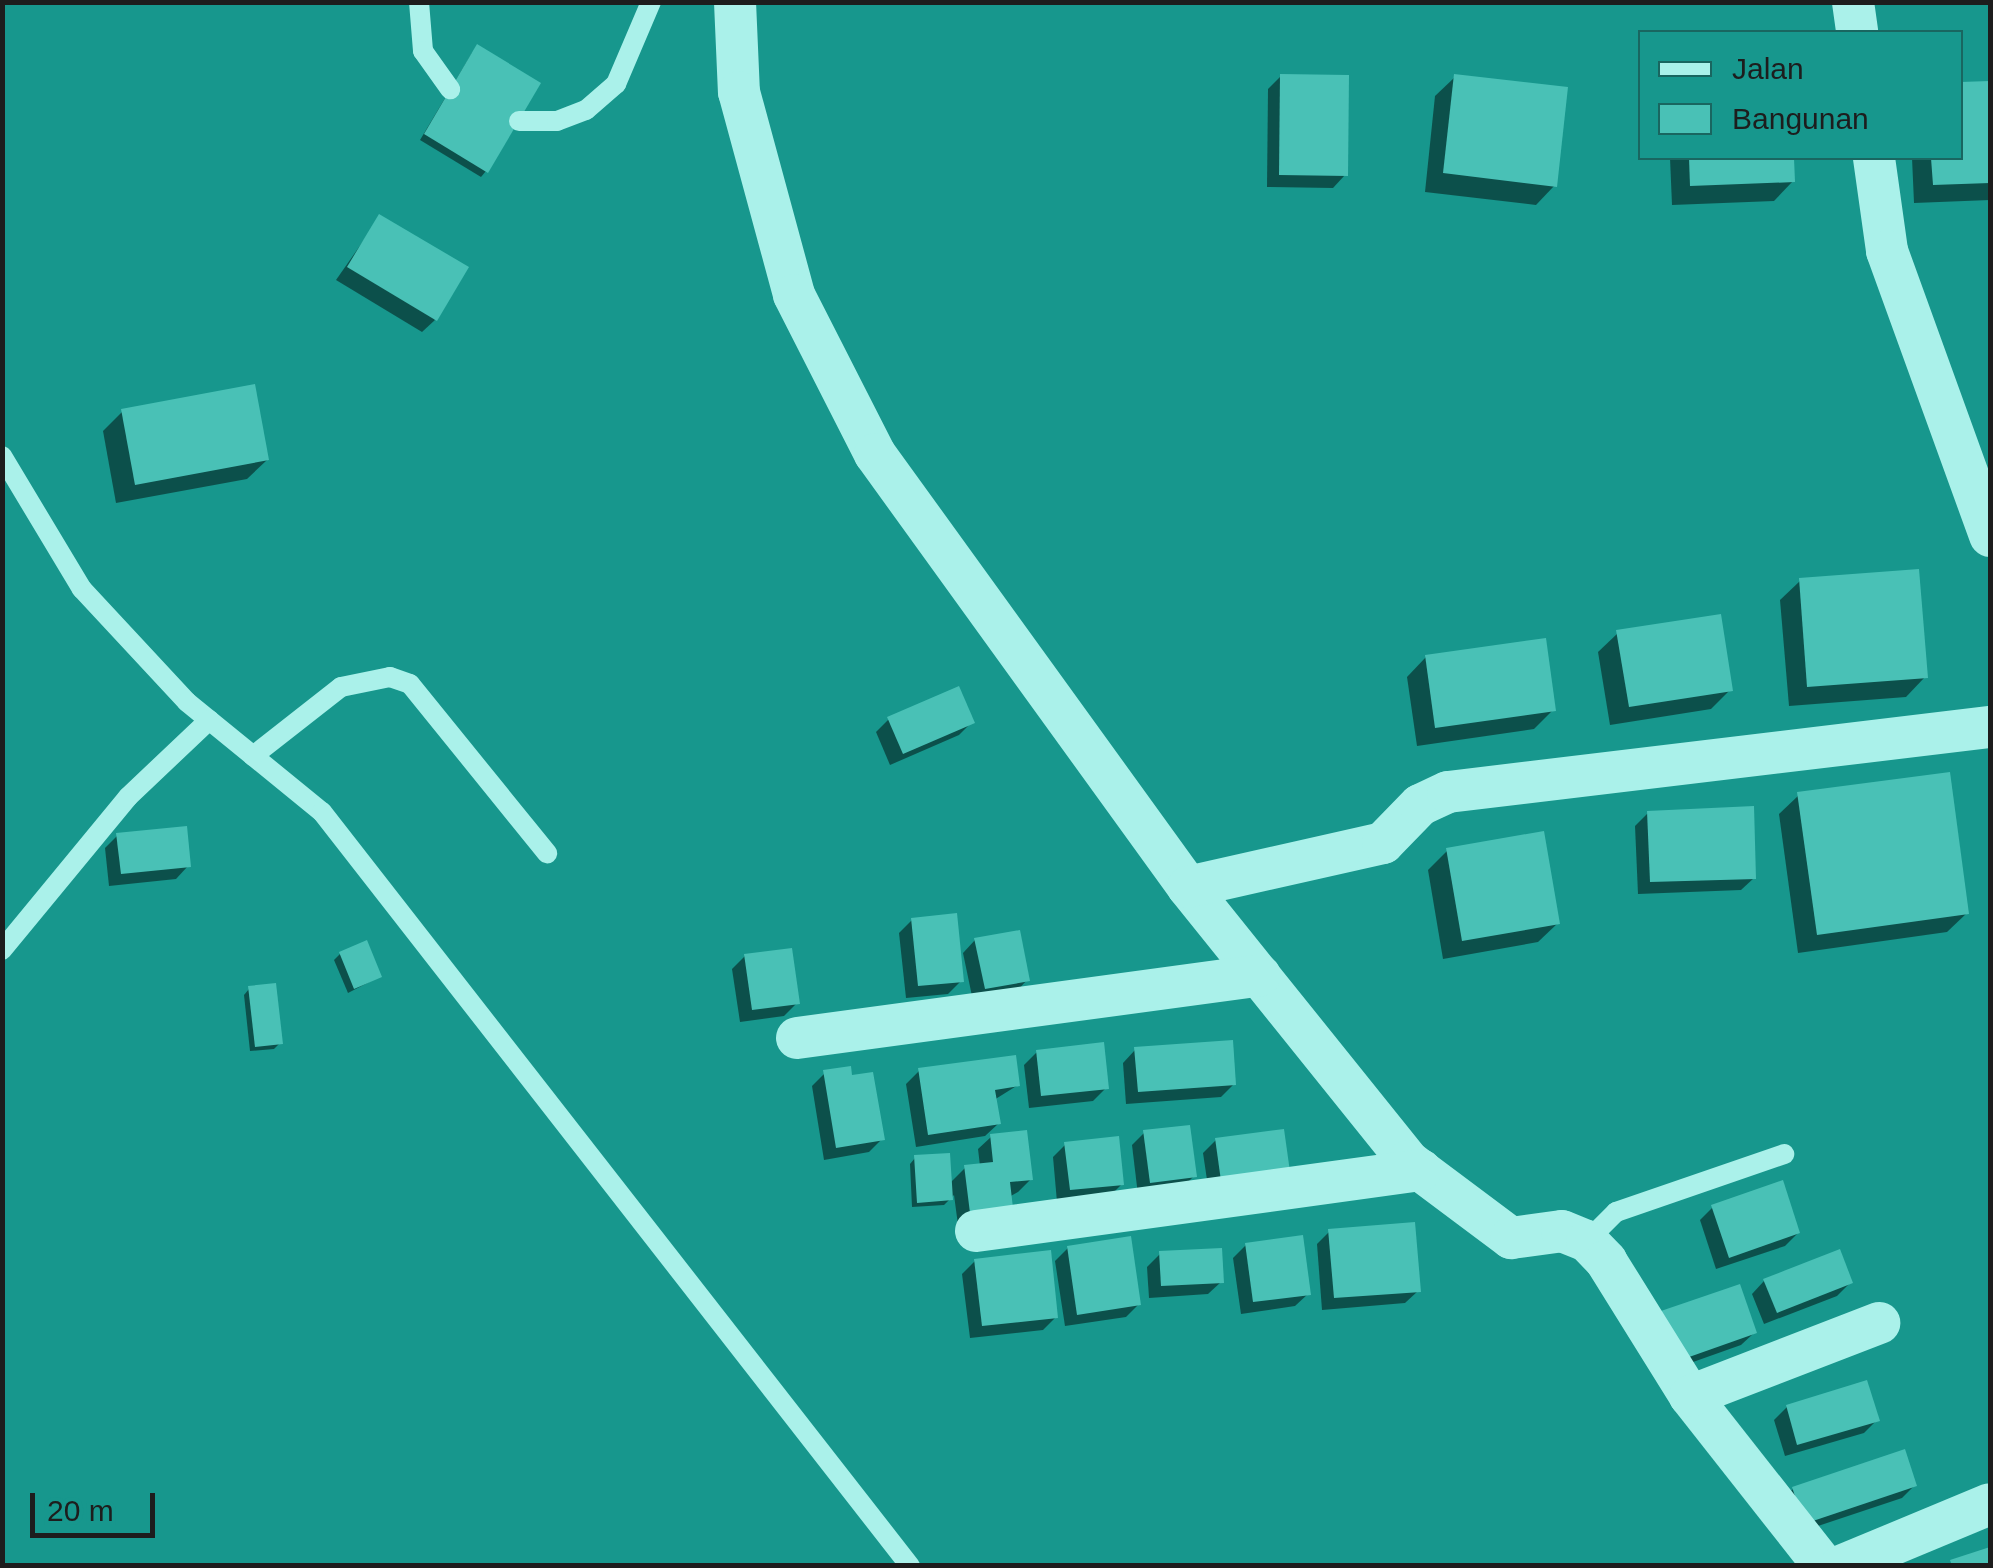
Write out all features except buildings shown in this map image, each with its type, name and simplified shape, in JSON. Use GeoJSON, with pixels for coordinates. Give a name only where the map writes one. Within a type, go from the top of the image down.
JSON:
{"type":"FeatureCollection","features":[{"type":"Feature","properties":{"kind":"street"},"geometry":{"type":"LineString","coordinates":[[735,2],[739,92],[794,295],[875,454],[1188,887],[1421,1170],[1511,1238],[1562,1231],[1587,1242],[1606,1261],[1690,1396],[1824,1566]]}},
{"type":"Feature","properties":{"kind":"street"},"geometry":{"type":"LineString","coordinates":[[1853,2],[1857,30]]}},
{"type":"Feature","properties":{"kind":"street"},"geometry":{"type":"LineString","coordinates":[[1874,160],[1887,251],[1990,536]]}},
{"type":"Feature","properties":{"kind":"street"},"geometry":{"type":"LineString","coordinates":[[1188,887],[1383,843],[1420,806],[1448,792],[1990,726]]}},
{"type":"Feature","properties":{"kind":"street"},"geometry":{"type":"LineString","coordinates":[[798,1038],[1260,975]]}},
{"type":"Feature","properties":{"kind":"street"},"geometry":{"type":"LineString","coordinates":[[976,1231],[1421,1170]]}},
{"type":"Feature","properties":{"kind":"street"},"geometry":{"type":"LineString","coordinates":[[1690,1396],[1880,1323]]}},
{"type":"Feature","properties":{"kind":"street"},"geometry":{"type":"LineString","coordinates":[[1841,1566],[1990,1504]]}},
{"type":"Feature","properties":{"kind":"lane"},"geometry":{"type":"LineString","coordinates":[[419,2],[423,50],[450,89]]}},
{"type":"Feature","properties":{"kind":"lane"},"geometry":{"type":"LineString","coordinates":[[518,122],[556,121],[586,110],[616,84],[651,2]]}},
{"type":"Feature","properties":{"kind":"lane"},"geometry":{"type":"LineString","coordinates":[[2,456],[82,589],[209,720],[322,812],[910,1566]]}},
{"type":"Feature","properties":{"kind":"lane"},"geometry":{"type":"LineString","coordinates":[[253,756],[341,687],[390,677],[410,684],[547,853]]}},
{"type":"Feature","properties":{"kind":"lane"},"geometry":{"type":"LineString","coordinates":[[2,950],[128,797],[209,720]]}},
{"type":"Feature","properties":{"kind":"lane"},"geometry":{"type":"LineString","coordinates":[[1587,1242],[1616,1212],[1784,1154]]}}]}
